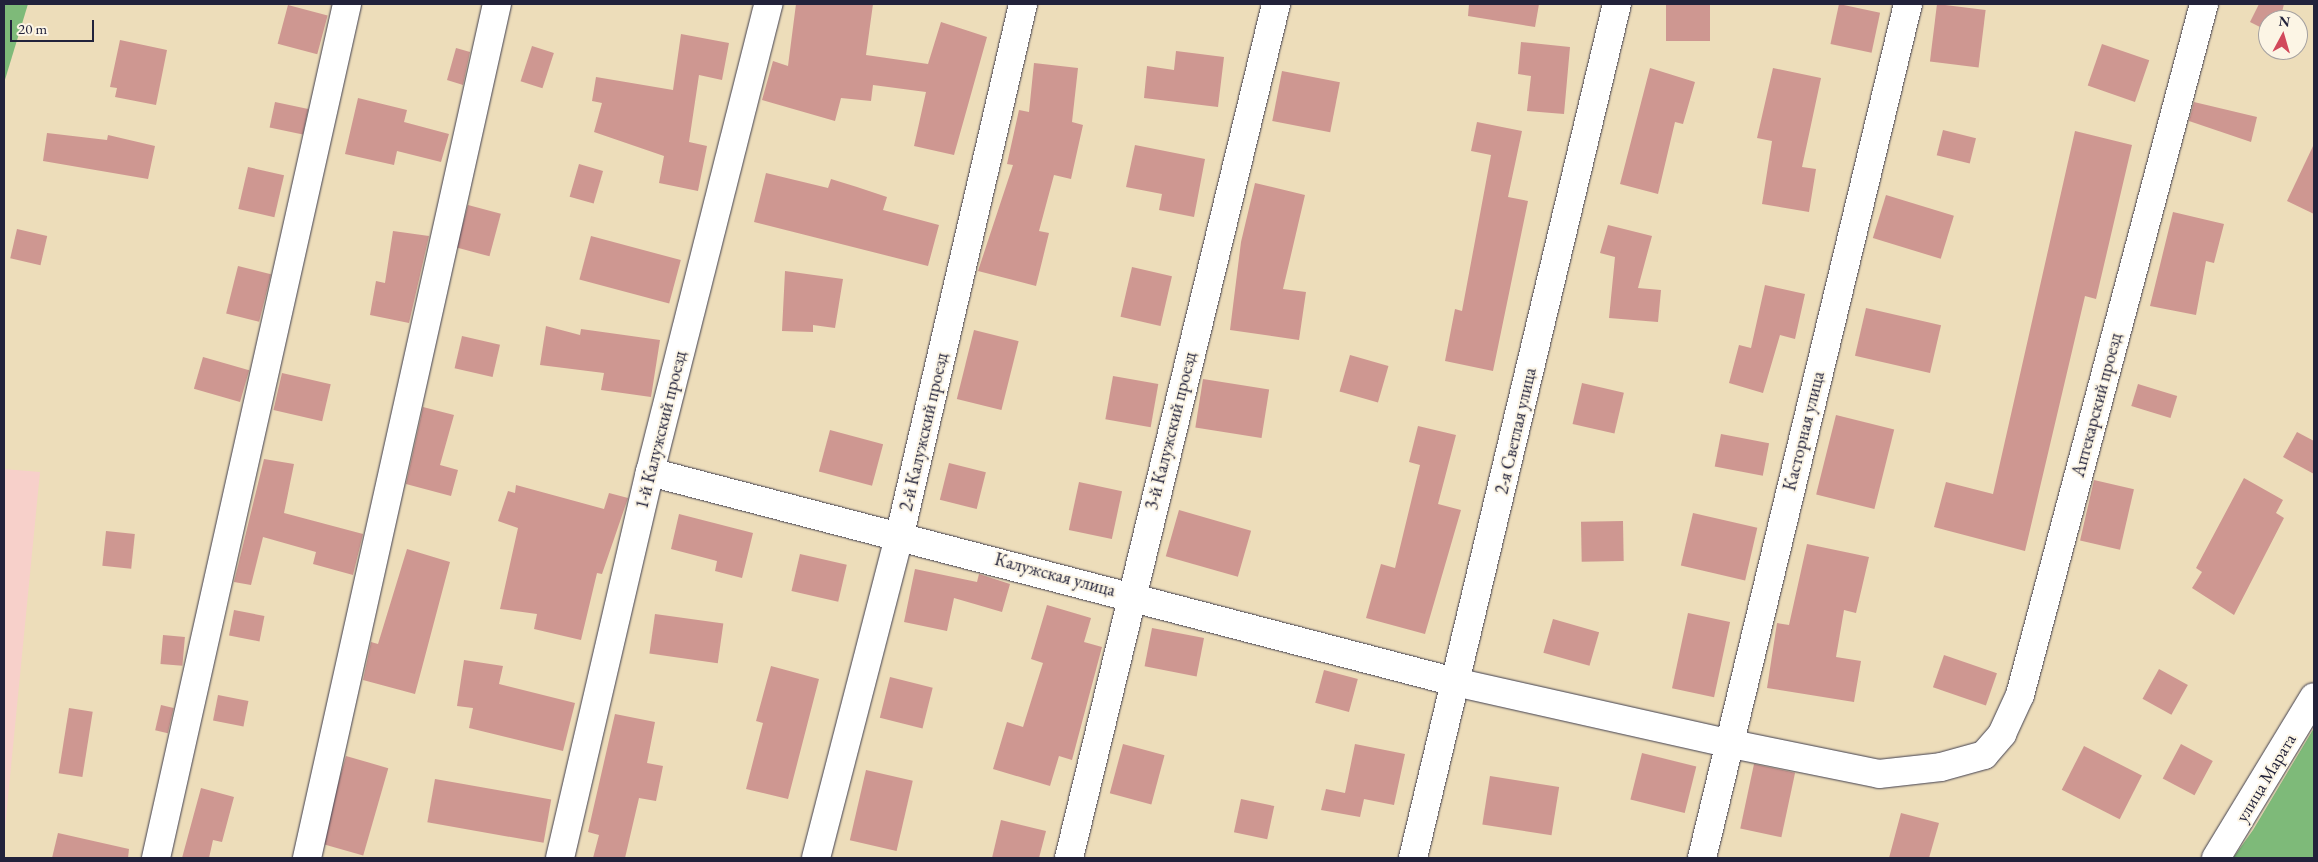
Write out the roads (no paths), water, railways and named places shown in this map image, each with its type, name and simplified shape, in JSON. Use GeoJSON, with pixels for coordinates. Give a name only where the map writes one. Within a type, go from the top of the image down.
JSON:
{"type":"FeatureCollection","features":[{"type":"Feature","properties":{"kind":"street"},"geometry":{"type":"LineString","coordinates":[[156,858],[347,4]]}},
{"type":"Feature","properties":{"kind":"street"},"geometry":{"type":"LineString","coordinates":[[307,858],[497,4]]}},
{"type":"Feature","properties":{"kind":"street","name":"1-й Калужский проезд"},"geometry":{"type":"LineString","coordinates":[[560,858],[650,472],[768,4]]}},
{"type":"Feature","properties":{"kind":"street","name":"2-й Калужский проезд"},"geometry":{"type":"LineString","coordinates":[[816,858],[900,534],[1023,4]]}},
{"type":"Feature","properties":{"kind":"street","name":"3-й Калужский проезд"},"geometry":{"type":"LineString","coordinates":[[1069,858],[1130,595],[1276,4]]}},
{"type":"Feature","properties":{"kind":"street","name":"2-я Светлая улица"},"geometry":{"type":"LineString","coordinates":[[1413,858],[1459,683],[1617,4]]}},
{"type":"Feature","properties":{"kind":"street","name":"Касторная улица"},"geometry":{"type":"LineString","coordinates":[[1702,858],[1728,743],[1908,4]]}},
{"type":"Feature","properties":{"kind":"street","name":"Аптекарский проезд"},"geometry":{"type":"LineString","coordinates":[[1728,743],[1879,774],[1940,767],[1984,755],[2002,734],[2020,695],[2204,4]]}},
{"type":"Feature","properties":{"kind":"street","name":"Калужская улица"},"geometry":{"type":"LineString","coordinates":[[650,472],[900,534],[1459,683],[1728,743]]}},
{"type":"Feature","properties":{"kind":"street","name":"улица Марата"},"geometry":{"type":"LineString","coordinates":[[2216,858],[2314,697]]}}]}
